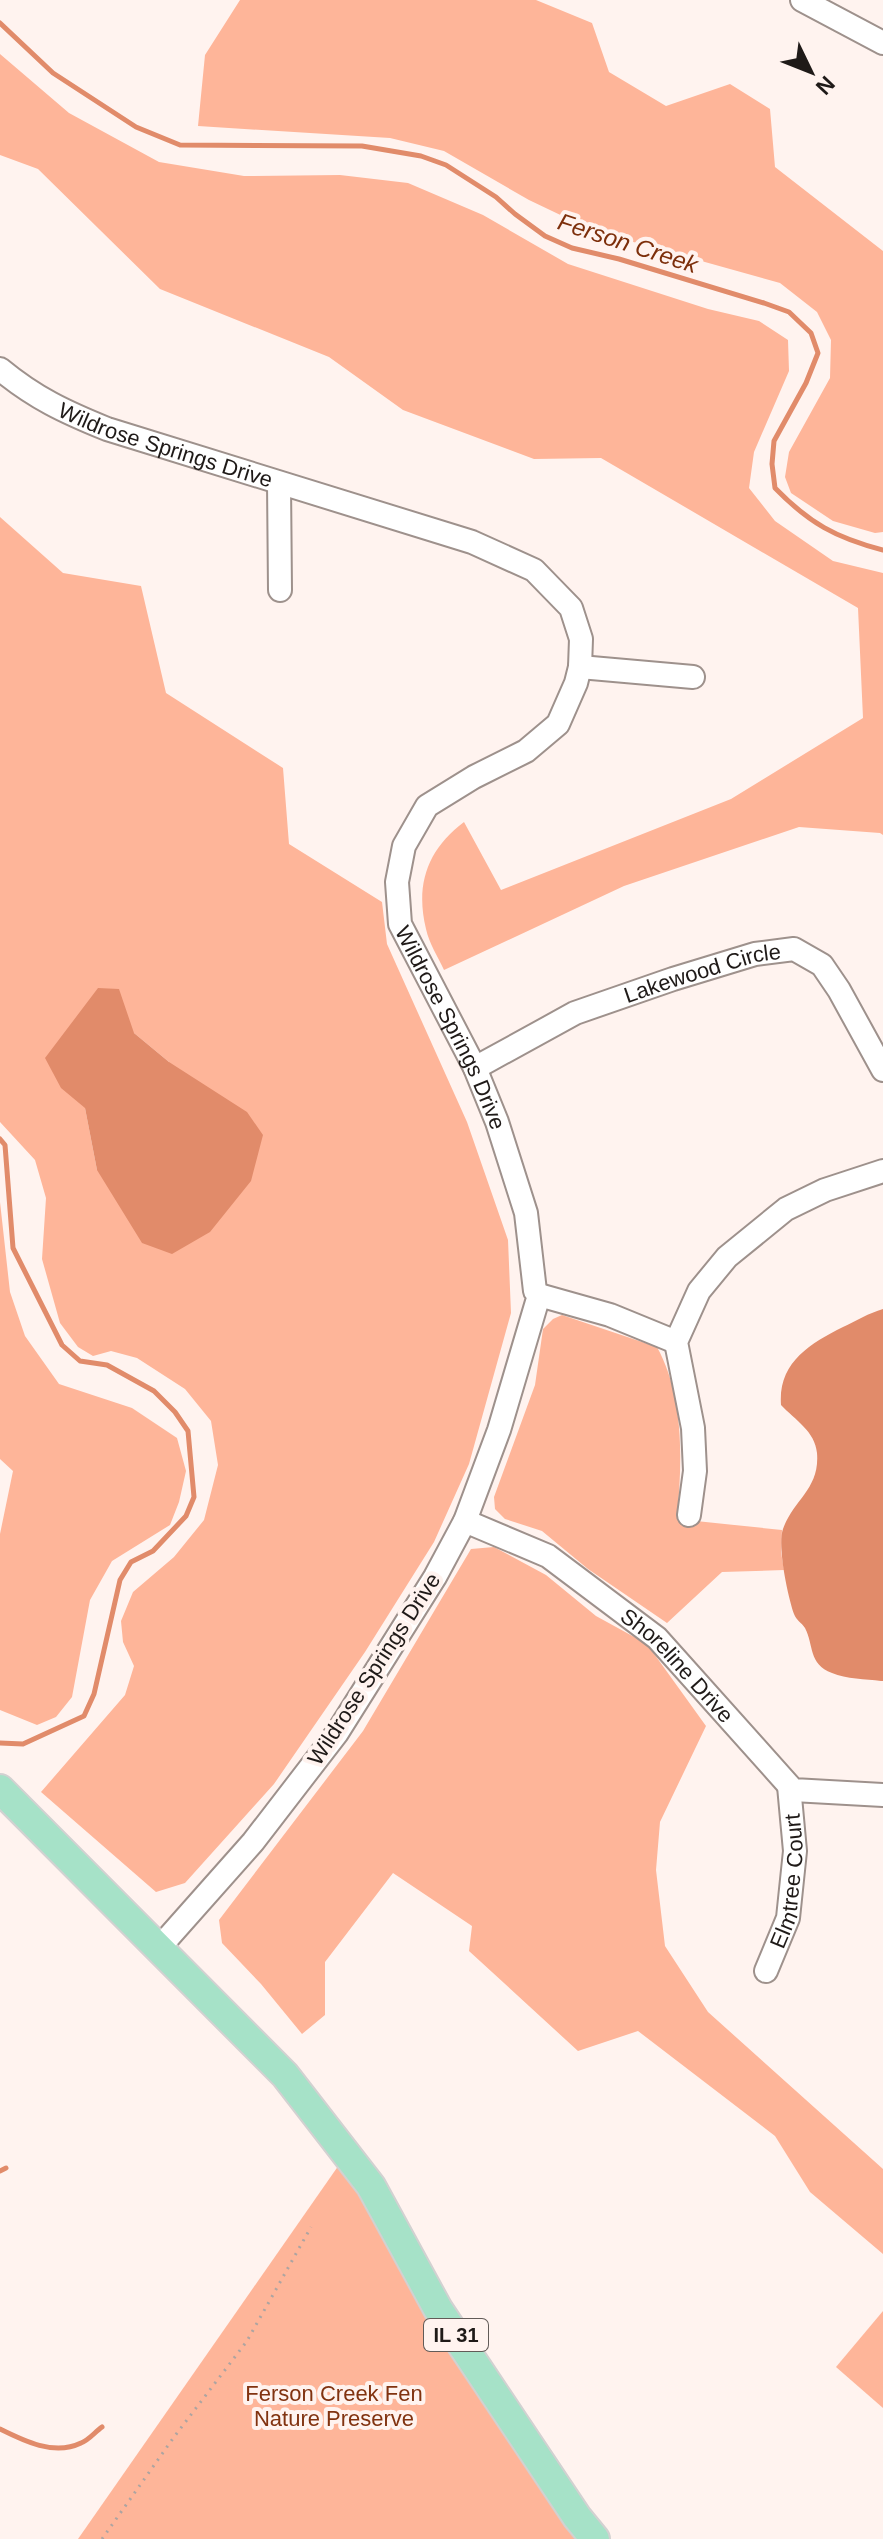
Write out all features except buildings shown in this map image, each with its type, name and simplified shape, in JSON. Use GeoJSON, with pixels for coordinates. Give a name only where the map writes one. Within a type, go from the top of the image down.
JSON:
{"type":"FeatureCollection","features":[{"type":"Feature","properties":{"kind":"main road","name":"IL 31"},"geometry":{"type":"LineString","coordinates":[[0,1789],[285,2075],[371,2186],[438,2309],[577,2517],[595,2539]]}},
{"type":"Feature","properties":{"kind":"street"},"geometry":{"type":"LineString","coordinates":[[802,0],[883,43]]}},
{"type":"Feature","properties":{"kind":"street","name":"Wildrose Springs Drive"},"geometry":{"type":"LineString","coordinates":[[0,369],[24,389],[54,407],[107,429],[472,542],[534,570],[571,608],[581,639],[576,683],[558,724],[526,751],[474,777],[427,806],[404,846],[397,882],[400,924],[475,1068],[497,1122],[526,1213],[535,1291],[539,1295],[499,1430],[465,1521],[435,1577],[337,1733],[253,1842],[159,1948]]}},
{"type":"Feature","properties":{"kind":"street"},"geometry":{"type":"LineString","coordinates":[[279,483],[280,590]]}},
{"type":"Feature","properties":{"kind":"street"},"geometry":{"type":"LineString","coordinates":[[580,667],[693,677]]}},
{"type":"Feature","properties":{"kind":"street","name":"Lakewood Circle"},"geometry":{"type":"LineString","coordinates":[[475,1068],[575,1013],[742,958],[794,949],[822,965],[883,1070]]}},
{"type":"Feature","properties":{"kind":"street"},"geometry":{"type":"LineString","coordinates":[[689,1515],[695,1471],[693,1428],[676,1342],[699,1291],[727,1257],[786,1209],[825,1190],[883,1171]]}},
{"type":"Feature","properties":{"kind":"street"},"geometry":{"type":"LineString","coordinates":[[539,1295],[610,1315],[676,1342]]}},
{"type":"Feature","properties":{"kind":"street","name":"Shoreline Drive"},"geometry":{"type":"LineString","coordinates":[[465,1521],[548,1556],[657,1638],[789,1786]]}},
{"type":"Feature","properties":{"kind":"street"},"geometry":{"type":"LineString","coordinates":[[789,1786],[793,1790],[883,1795]]}},
{"type":"Feature","properties":{"kind":"street","name":"Elmtree Court"},"geometry":{"type":"LineString","coordinates":[[766,1971],[788,1918],[795,1851],[789,1786]]}},
{"type":"Feature","properties":{"kind":"path"},"geometry":{"type":"LineString","coordinates":[[102,2539],[247,2341],[311,2227]]}},
{"type":"Feature","properties":{"kind":"green space"},"geometry":{"type":"Polygon","coordinates":[[[240,0],[536,0],[592,23],[609,72],[666,106],[730,84],[770,109],[775,167],[883,251],[883,532],[875,533],[833,521],[791,493],[785,477],[789,452],[830,378],[831,340],[817,312],[780,283],[594,231],[529,200],[444,151],[390,138],[198,126],[205,55],[240,0]]]}},
{"type":"Feature","properties":{"kind":"green space"},"geometry":{"type":"Polygon","coordinates":[[[0,54],[69,113],[159,162],[244,176],[340,175],[408,183],[483,215],[568,264],[708,309],[759,321],[788,340],[789,371],[754,452],[749,488],[775,521],[833,561],[883,573],[883,835],[799,827],[624,886],[444,970],[427,934],[422,897],[424,882],[427,869],[441,844],[464,822],[501,890],[731,799],[863,718],[858,608],[601,458],[534,459],[403,410],[329,357],[160,289],[38,169],[0,155],[0,54]]]}},
{"type":"Feature","properties":{"kind":"green space"},"geometry":{"type":"Polygon","coordinates":[[[0,517],[63,573],[141,586],[166,693],[283,768],[289,844],[382,902],[387,944],[467,1122],[508,1240],[511,1313],[469,1464],[434,1542],[365,1652],[274,1784],[185,1883],[156,1892],[41,1792],[125,1695],[134,1666],[123,1642],[121,1621],[133,1592],[174,1557],[204,1520],[218,1465],[211,1421],[185,1389],[137,1358],[111,1351],[93,1356],[78,1347],[60,1323],[42,1259],[46,1198],[35,1160],[0,1122],[0,517]],[[134,1033],[85,1108],[97,1170],[169,1062],[134,1033]]]}},
{"type":"Feature","properties":{"kind":"green space"},"geometry":{"type":"Polygon","coordinates":[[[0,1202],[10,1292],[25,1336],[59,1384],[132,1408],[177,1438],[186,1471],[170,1525],[112,1561],[90,1600],[72,1697],[56,1717],[37,1725],[0,1710],[0,1534],[13,1471],[0,1459],[0,1202]]]}},
{"type":"Feature","properties":{"kind":"green space"},"geometry":{"type":"Polygon","coordinates":[[[562,1315],[657,1347],[673,1387],[677,1409],[680,1475],[677,1519],[782,1530],[784,1570],[722,1572],[667,1623],[588,1569],[542,1531],[505,1519],[495,1509],[494,1497],[535,1385],[543,1329],[562,1315]]]}},
{"type":"Feature","properties":{"kind":"green space"},"geometry":{"type":"Polygon","coordinates":[[[494,1547],[546,1575],[596,1616],[647,1644],[706,1726],[660,1822],[656,1870],[665,1946],[708,2012],[883,2169],[883,2254],[810,2192],[775,2136],[638,2031],[578,2051],[469,1951],[472,1926],[393,1873],[325,1962],[325,2015],[302,2034],[222,1943],[219,1920],[363,1731],[471,1549],[494,1547]]]}},
{"type":"Feature","properties":{"kind":"green space","name":"Ferson Creek Fen Nature Preserve"},"geometry":{"type":"Polygon","coordinates":[[[341,2162],[587,2539],[78,2539],[341,2162]]]}},
{"type":"Feature","properties":{"kind":"green space"},"geometry":{"type":"Polygon","coordinates":[[[883,2311],[883,2408],[836,2367],[883,2311]]]}},
{"type":"Feature","properties":{"kind":"shaded area"},"geometry":{"type":"Polygon","coordinates":[[[98,988],[119,989],[134,1033],[169,1062],[247,1112],[263,1135],[251,1181],[210,1232],[172,1254],[142,1243],[97,1170],[85,1108],[61,1088],[45,1058],[98,988]]]}},
{"type":"Feature","properties":{"kind":"shaded area"},"geometry":{"type":"Polygon","coordinates":[[[883,1309],[881,1681],[843,1676],[824,1669],[815,1659],[808,1634],[794,1614],[784,1572],[781,1547],[783,1529],[810,1485],[817,1465],[817,1453],[804,1426],[781,1405],[781,1390],[790,1366],[808,1348],[883,1309]]]}},
{"type":"Feature","properties":{"kind":"waterway","name":"Ferson Creek"},"geometry":{"type":"LineString","coordinates":[[0,23],[53,73],[136,127],[180,145],[362,146],[421,156],[446,165],[496,197],[545,236],[572,248],[619,259],[789,312],[811,333],[818,353],[806,383],[774,441],[772,464],[775,488],[824,528],[883,550]]}},
{"type":"Feature","properties":{"kind":"waterway","name":"Ferson Creek"},"geometry":{"type":"LineString","coordinates":[[0,1139],[5,1145],[13,1248],[62,1345],[80,1361],[107,1365],[154,1391],[175,1412],[188,1431],[194,1497],[186,1516],[153,1551],[131,1562],[120,1580],[94,1694],[84,1716],[23,1744],[0,1743]]}},
{"type":"Feature","properties":{"kind":"waterway"},"geometry":{"type":"LineString","coordinates":[[0,2171],[6,2168]]}},
{"type":"Feature","properties":{"kind":"waterway"},"geometry":{"type":"LineString","coordinates":[[0,2429],[29,2442],[60,2448],[84,2442],[102,2427]]}}]}
